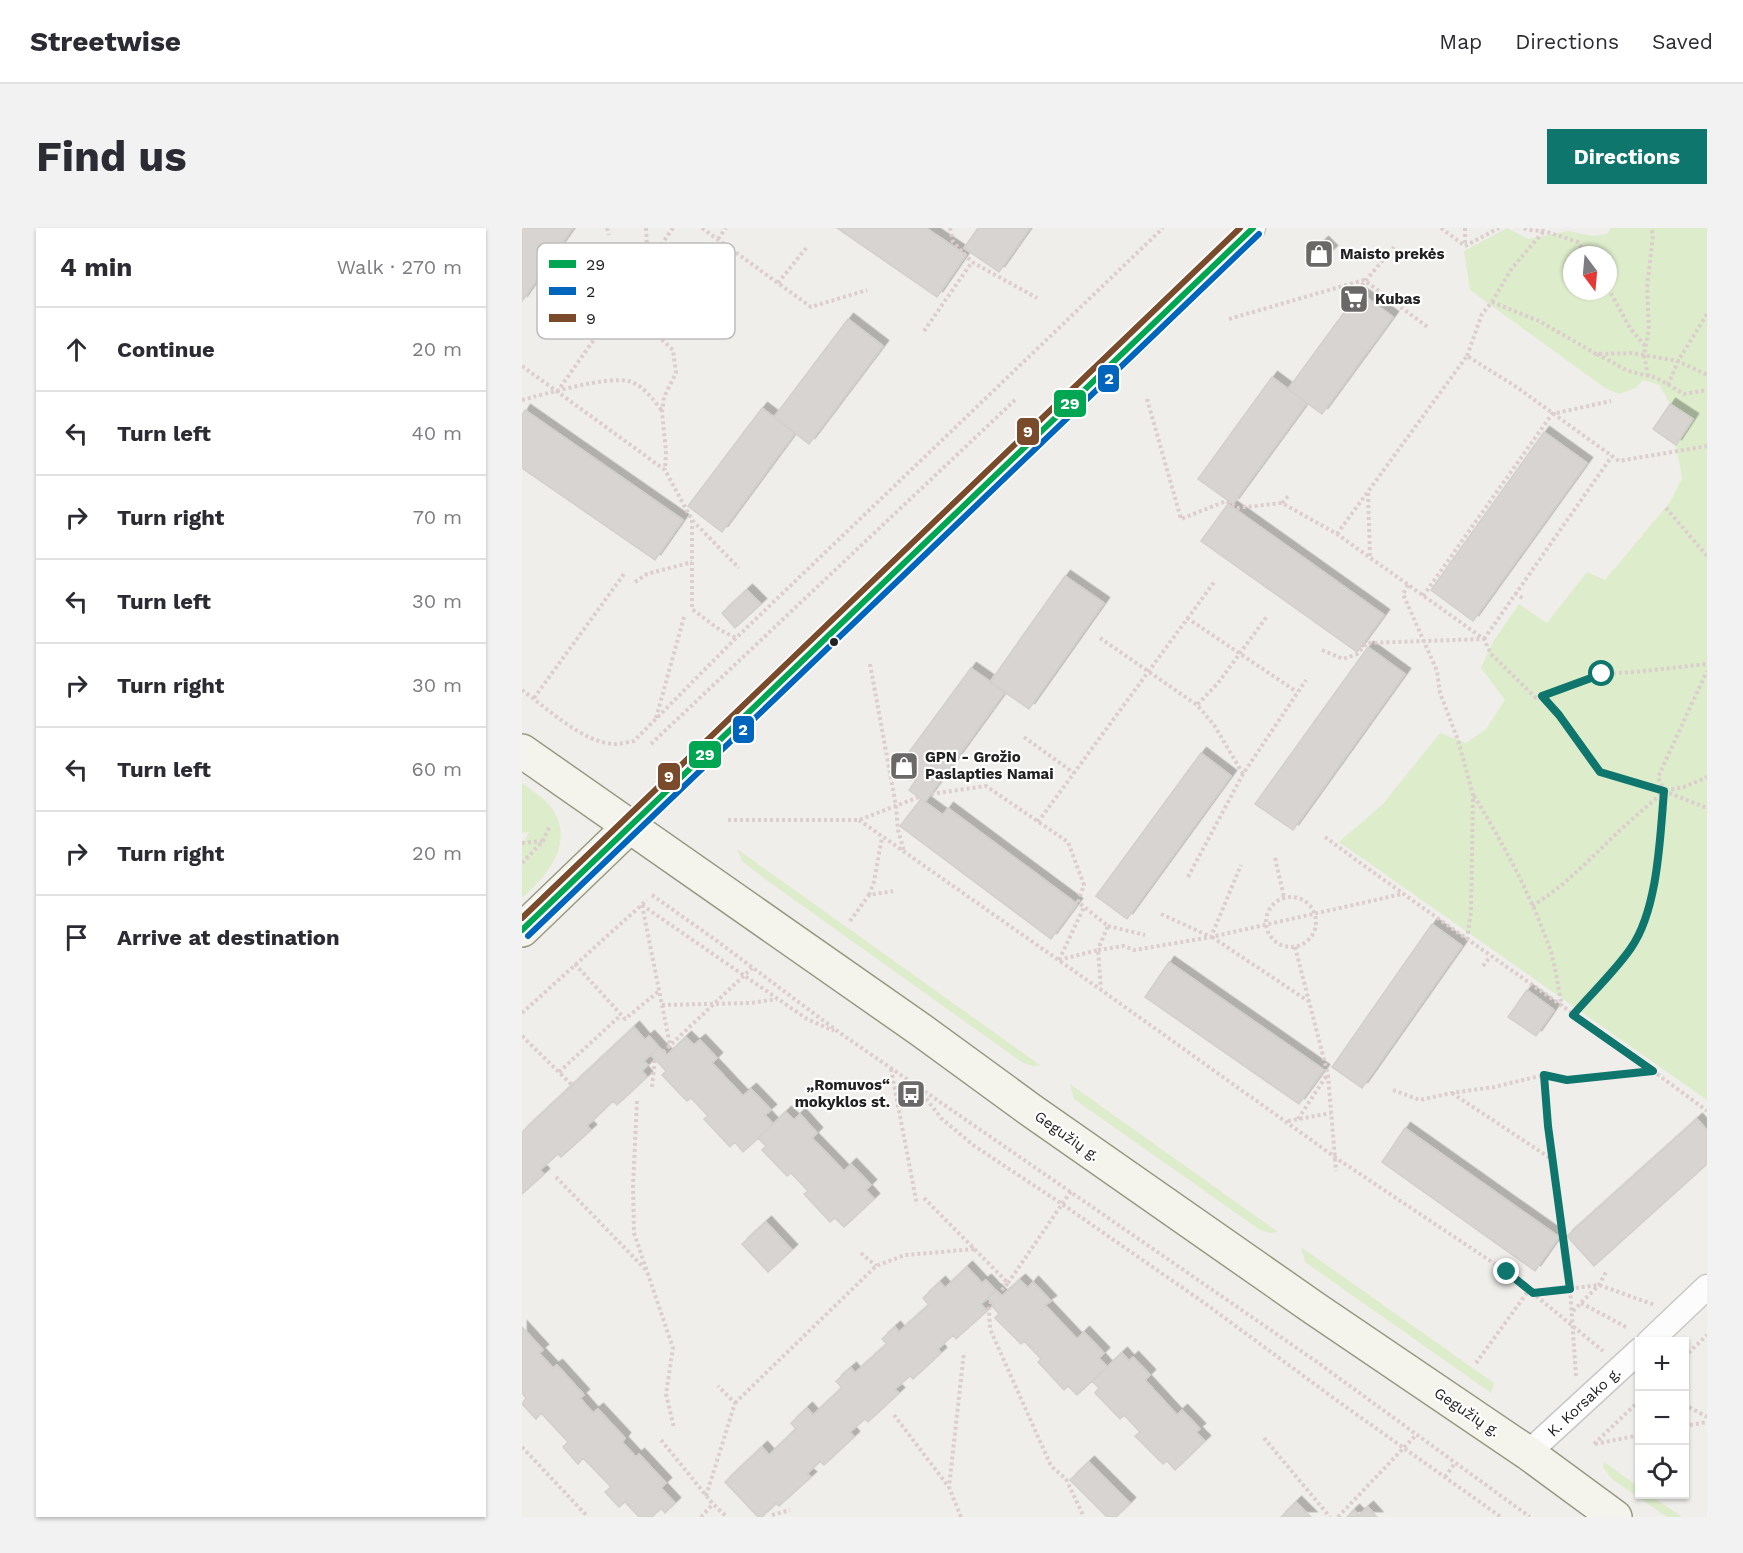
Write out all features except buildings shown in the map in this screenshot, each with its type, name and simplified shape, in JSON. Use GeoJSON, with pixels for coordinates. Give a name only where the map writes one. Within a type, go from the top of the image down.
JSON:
{"type":"FeatureCollection","features":[{"type":"Feature","properties":{"kind":"main road","name":"Gegužių g."},"geometry":{"type":"LineString","coordinates":[[522,751],[921,1030],[1061,1131],[1528,1454],[1615,1517]]}},
{"type":"Feature","properties":{"kind":"main road"},"geometry":{"type":"LineString","coordinates":[[522,930],[629,827]]}},
{"type":"Feature","properties":{"kind":"street"},"geometry":{"type":"LineString","coordinates":[[629,827],[1253,228]]}},
{"type":"Feature","properties":{"kind":"street","name":"K. Korsako g."},"geometry":{"type":"LineString","coordinates":[[1653,1337],[1707,1287]]}},
{"type":"Feature","properties":{"kind":"street","name":"K. Korsako g."},"geometry":{"type":"LineString","coordinates":[[1528,1454],[1635,1355]]}},
{"type":"Feature","properties":{"kind":"path"},"geometry":{"type":"LineString","coordinates":[[607,228],[609,235]]}},
{"type":"Feature","properties":{"kind":"path"},"geometry":{"type":"LineString","coordinates":[[646,228],[647,243]]}},
{"type":"Feature","properties":{"kind":"path"},"geometry":{"type":"LineString","coordinates":[[662,243],[673,228]]}},
{"type":"Feature","properties":{"kind":"path"},"geometry":{"type":"LineString","coordinates":[[702,228],[722,243]]}},
{"type":"Feature","properties":{"kind":"path"},"geometry":{"type":"LineString","coordinates":[[718,240],[726,228]]}},
{"type":"Feature","properties":{"kind":"path"},"geometry":{"type":"LineString","coordinates":[[950,228],[953,242],[972,262],[1037,298]]}},
{"type":"Feature","properties":{"kind":"path"},"geometry":{"type":"LineString","coordinates":[[522,690],[585,735],[602,742],[617,744],[634,741],[736,638],[1163,228]]}},
{"type":"Feature","properties":{"kind":"path"},"geometry":{"type":"LineString","coordinates":[[1441,228],[1466,246]]}},
{"type":"Feature","properties":{"kind":"path"},"geometry":{"type":"LineString","coordinates":[[1465,228],[1466,246]]}},
{"type":"Feature","properties":{"kind":"path"},"geometry":{"type":"LineString","coordinates":[[1466,246],[1499,228]]}},
{"type":"Feature","properties":{"kind":"path"},"geometry":{"type":"LineString","coordinates":[[1524,228],[1544,231],[1578,242],[1580,246]]}},
{"type":"Feature","properties":{"kind":"path"},"geometry":{"type":"LineString","coordinates":[[1550,234],[1557,228]]}},
{"type":"Feature","properties":{"kind":"path"},"geometry":{"type":"LineString","coordinates":[[1648,376],[1644,355],[1649,330],[1647,288],[1652,228]]}},
{"type":"Feature","properties":{"kind":"path"},"geometry":{"type":"LineString","coordinates":[[1337,534],[1467,356],[1482,314],[1492,302],[1512,268],[1544,231]]}},
{"type":"Feature","properties":{"kind":"path"},"geometry":{"type":"LineString","coordinates":[[1354,299],[1352,297],[1364,280],[1394,246]]}},
{"type":"Feature","properties":{"kind":"path"},"geometry":{"type":"LineString","coordinates":[[778,283],[807,247]]}},
{"type":"Feature","properties":{"kind":"path"},"geometry":{"type":"LineString","coordinates":[[735,252],[811,307],[867,290]]}},
{"type":"Feature","properties":{"kind":"path"},"geometry":{"type":"LineString","coordinates":[[924,331],[972,262]]}},
{"type":"Feature","properties":{"kind":"path"},"geometry":{"type":"LineString","coordinates":[[1229,319],[1364,280]]}},
{"type":"Feature","properties":{"kind":"path"},"geometry":{"type":"LineString","coordinates":[[1364,280],[1429,328]]}},
{"type":"Feature","properties":{"kind":"path"},"geometry":{"type":"LineString","coordinates":[[1615,300],[1630,328],[1646,346]]}},
{"type":"Feature","properties":{"kind":"path"},"geometry":{"type":"LineString","coordinates":[[1492,302],[1539,321],[1628,371],[1657,378],[1684,394],[1707,390]]}},
{"type":"Feature","properties":{"kind":"path"},"geometry":{"type":"LineString","coordinates":[[1668,385],[1678,361],[1707,314]]}},
{"type":"Feature","properties":{"kind":"path"},"geometry":{"type":"LineString","coordinates":[[557,392],[594,339]]}},
{"type":"Feature","properties":{"kind":"path"},"geometry":{"type":"LineString","coordinates":[[661,339],[673,350],[676,373],[664,397],[662,412],[666,451],[665,470]]}},
{"type":"Feature","properties":{"kind":"path"},"geometry":{"type":"LineString","coordinates":[[1596,354],[1632,353],[1678,361],[1707,375]]}},
{"type":"Feature","properties":{"kind":"path"},"geometry":{"type":"LineString","coordinates":[[1467,356],[1515,386],[1619,461],[1707,446]]}},
{"type":"Feature","properties":{"kind":"path"},"geometry":{"type":"LineString","coordinates":[[522,366],[665,470],[692,520],[739,568]]}},
{"type":"Feature","properties":{"kind":"path"},"geometry":{"type":"LineString","coordinates":[[522,400],[603,381],[628,381],[650,394],[662,412]]}},
{"type":"Feature","properties":{"kind":"path"},"geometry":{"type":"LineString","coordinates":[[1147,399],[1181,519],[1226,501],[1237,508],[1282,503],[1337,534],[1484,639],[1491,654],[1536,698],[1602,674],[1707,664]]}},
{"type":"Feature","properties":{"kind":"path"},"geometry":{"type":"LineString","coordinates":[[651,744],[1015,400]]}},
{"type":"Feature","properties":{"kind":"path"},"geometry":{"type":"LineString","coordinates":[[1423,596],[1552,414],[1611,401]]}},
{"type":"Feature","properties":{"kind":"path"},"geometry":{"type":"LineString","coordinates":[[1484,639],[1612,456]]}},
{"type":"Feature","properties":{"kind":"path"},"geometry":{"type":"LineString","coordinates":[[1368,492],[1370,558]]}},
{"type":"Feature","properties":{"kind":"path"},"geometry":{"type":"LineString","coordinates":[[1282,503],[1290,494]]}},
{"type":"Feature","properties":{"kind":"path"},"geometry":{"type":"LineString","coordinates":[[1666,508],[1707,556]]}},
{"type":"Feature","properties":{"kind":"path"},"geometry":{"type":"LineString","coordinates":[[692,520],[692,609],[720,630],[736,638]]}},
{"type":"Feature","properties":{"kind":"path"},"geometry":{"type":"LineString","coordinates":[[634,582],[647,574],[692,562]]}},
{"type":"Feature","properties":{"kind":"path"},"geometry":{"type":"LineString","coordinates":[[534,698],[624,574]]}},
{"type":"Feature","properties":{"kind":"path"},"geometry":{"type":"LineString","coordinates":[[1038,822],[1215,581]]}},
{"type":"Feature","properties":{"kind":"path"},"geometry":{"type":"LineString","coordinates":[[1408,585],[1403,594],[1437,672],[1440,693],[1458,740],[1473,795],[1471,912],[1467,941]]}},
{"type":"Feature","properties":{"kind":"path"},"geometry":{"type":"LineString","coordinates":[[1515,593],[1525,600]]}},
{"type":"Feature","properties":{"kind":"path"},"geometry":{"type":"LineString","coordinates":[[1197,705],[1218,683],[1268,615]]}},
{"type":"Feature","properties":{"kind":"path"},"geometry":{"type":"LineString","coordinates":[[656,718],[684,617]]}},
{"type":"Feature","properties":{"kind":"path"},"geometry":{"type":"LineString","coordinates":[[1187,618],[1297,692]]}},
{"type":"Feature","properties":{"kind":"path"},"geometry":{"type":"LineString","coordinates":[[1100,638],[1197,705],[1214,725],[1243,774]]}},
{"type":"Feature","properties":{"kind":"path"},"geometry":{"type":"LineString","coordinates":[[1322,650],[1343,659],[1357,654],[1367,643],[1484,639]]}},
{"type":"Feature","properties":{"kind":"path"},"geometry":{"type":"LineString","coordinates":[[870,664],[896,806],[898,830],[904,852]]}},
{"type":"Feature","properties":{"kind":"path"},"geometry":{"type":"LineString","coordinates":[[1573,1015],[1631,949],[1645,922],[1659,852],[1664,791],[1658,777],[1707,670]]}},
{"type":"Feature","properties":{"kind":"path"},"geometry":{"type":"LineString","coordinates":[[1188,877],[1243,774],[1306,680]]}},
{"type":"Feature","properties":{"kind":"path"},"geometry":{"type":"LineString","coordinates":[[1542,696],[1559,715],[1600,772],[1664,791],[1707,808]]}},
{"type":"Feature","properties":{"kind":"path"},"geometry":{"type":"LineString","coordinates":[[1024,737],[1074,772]]}},
{"type":"Feature","properties":{"kind":"path"},"geometry":{"type":"LineString","coordinates":[[889,765],[915,782]]}},
{"type":"Feature","properties":{"kind":"path"},"geometry":{"type":"LineString","coordinates":[[1532,906],[1581,870],[1620,830],[1664,791],[1707,777]]}},
{"type":"Feature","properties":{"kind":"path"},"geometry":{"type":"LineString","coordinates":[[931,794],[986,786],[1068,842],[1084,885],[1078,902],[1108,926],[1145,935]]}},
{"type":"Feature","properties":{"kind":"path"},"geometry":{"type":"LineString","coordinates":[[1473,795],[1495,830],[1532,906],[1551,953],[1562,1007]]}},
{"type":"Feature","properties":{"kind":"path"},"geometry":{"type":"LineString","coordinates":[[728,820],[858,820],[919,797]]}},
{"type":"Feature","properties":{"kind":"path"},"geometry":{"type":"LineString","coordinates":[[858,820],[1101,989],[1334,1156],[1507,1272],[1573,1324],[1622,1367]]}},
{"type":"Feature","properties":{"kind":"path"},"geometry":{"type":"LineString","coordinates":[[522,863],[543,841],[550,825]]}},
{"type":"Feature","properties":{"kind":"path"},"geometry":{"type":"LineString","coordinates":[[850,921],[869,895],[874,882],[882,837]]}},
{"type":"Feature","properties":{"kind":"path"},"geometry":{"type":"LineString","coordinates":[[1325,837],[1707,1111]]}},
{"type":"Feature","properties":{"kind":"path"},"geometry":{"type":"LineString","coordinates":[[522,843],[543,841]]}},
{"type":"Feature","properties":{"kind":"path"},"geometry":{"type":"LineString","coordinates":[[1275,858],[1284,897]]}},
{"type":"Feature","properties":{"kind":"path"},"geometry":{"type":"LineString","coordinates":[[1211,937],[1241,865]]}},
{"type":"Feature","properties":{"kind":"path"},"geometry":{"type":"LineString","coordinates":[[869,895],[893,891]]}},
{"type":"Feature","properties":{"kind":"path"},"geometry":{"type":"LineString","coordinates":[[1059,960],[1124,946],[1134,950],[1211,937],[1402,894]]}},
{"type":"Feature","properties":{"kind":"path"},"geometry":{"type":"LineString","coordinates":[[652,895],[840,1033],[1308,1356],[1530,1517]]}},
{"type":"Feature","properties":{"kind":"path"},"geometry":{"type":"LineString","coordinates":[[1284,897],[1300,897],[1307,901],[1316,914],[1317,921],[1313,935],[1308,941],[1295,947],[1273,939],[1266,925],[1268,911],[1284,897]]}},
{"type":"Feature","properties":{"kind":"path"},"geometry":{"type":"LineString","coordinates":[[522,1013],[647,900]]}},
{"type":"Feature","properties":{"kind":"path"},"geometry":{"type":"LineString","coordinates":[[642,905],[807,1019],[840,1033]]}},
{"type":"Feature","properties":{"kind":"path"},"geometry":{"type":"LineString","coordinates":[[642,905],[670,1045]]}},
{"type":"Feature","properties":{"kind":"path"},"geometry":{"type":"LineString","coordinates":[[1059,960],[1084,907]]}},
{"type":"Feature","properties":{"kind":"path"},"geometry":{"type":"LineString","coordinates":[[1161,914],[1211,937],[1309,1001]]}},
{"type":"Feature","properties":{"kind":"path"},"geometry":{"type":"LineString","coordinates":[[1101,989],[1098,950],[1108,926]]}},
{"type":"Feature","properties":{"kind":"path"},"geometry":{"type":"LineString","coordinates":[[1295,947],[1328,1075],[1336,1171]]}},
{"type":"Feature","properties":{"kind":"path"},"geometry":{"type":"LineString","coordinates":[[1483,966],[1490,957]]}},
{"type":"Feature","properties":{"kind":"path"},"geometry":{"type":"LineString","coordinates":[[575,964],[625,1019],[659,991]]}},
{"type":"Feature","properties":{"kind":"path"},"geometry":{"type":"LineString","coordinates":[[663,1052],[752,968]]}},
{"type":"Feature","properties":{"kind":"path"},"geometry":{"type":"LineString","coordinates":[[662,1005],[752,1003],[777,999]]}},
{"type":"Feature","properties":{"kind":"path"},"geometry":{"type":"LineString","coordinates":[[559,1072],[621,1015]]}},
{"type":"Feature","properties":{"kind":"path"},"geometry":{"type":"LineString","coordinates":[[522,1036],[572,1085]]}},
{"type":"Feature","properties":{"kind":"path"},"geometry":{"type":"LineString","coordinates":[[652,1087],[655,1059]]}},
{"type":"Feature","properties":{"kind":"path"},"geometry":{"type":"LineString","coordinates":[[891,1069],[917,1204]]}},
{"type":"Feature","properties":{"kind":"path"},"geometry":{"type":"LineString","coordinates":[[1393,1090],[1420,1100],[1494,1087],[1544,1075],[1567,1080],[1653,1071]]}},
{"type":"Feature","properties":{"kind":"path"},"geometry":{"type":"LineString","coordinates":[[1298,1119],[1328,1075]]}},
{"type":"Feature","properties":{"kind":"path"},"geometry":{"type":"LineString","coordinates":[[1544,1075],[1573,1312],[1576,1378]]}},
{"type":"Feature","properties":{"kind":"path"},"geometry":{"type":"LineString","coordinates":[[917,1086],[941,1118],[973,1145],[1203,1302],[1502,1517]]}},
{"type":"Feature","properties":{"kind":"path"},"geometry":{"type":"LineString","coordinates":[[1451,1093],[1554,1160]]}},
{"type":"Feature","properties":{"kind":"path"},"geometry":{"type":"LineString","coordinates":[[637,1101],[633,1187],[634,1233],[673,1348],[666,1394],[674,1428]]}},
{"type":"Feature","properties":{"kind":"path"},"geometry":{"type":"LineString","coordinates":[[1287,1121],[1331,1113]]}},
{"type":"Feature","properties":{"kind":"path"},"geometry":{"type":"LineString","coordinates":[[556,1177],[647,1271]]}},
{"type":"Feature","properties":{"kind":"path"},"geometry":{"type":"LineString","coordinates":[[999,1293],[1071,1191]]}},
{"type":"Feature","properties":{"kind":"path"},"geometry":{"type":"LineString","coordinates":[[924,1198],[1008,1283]]}},
{"type":"Feature","properties":{"kind":"path"},"geometry":{"type":"LineString","coordinates":[[706,1496],[735,1403],[876,1266],[904,1254],[975,1249]]}},
{"type":"Feature","properties":{"kind":"path"},"geometry":{"type":"LineString","coordinates":[[861,1253],[876,1266]]}},
{"type":"Feature","properties":{"kind":"path"},"geometry":{"type":"LineString","coordinates":[[1573,1312],[1599,1286],[1606,1272]]}},
{"type":"Feature","properties":{"kind":"path"},"geometry":{"type":"LineString","coordinates":[[1476,1363],[1531,1291],[1599,1286],[1679,1313]]}},
{"type":"Feature","properties":{"kind":"path"},"geometry":{"type":"LineString","coordinates":[[991,1301],[990,1329],[1051,1466],[1066,1479],[1084,1517]]}},
{"type":"Feature","properties":{"kind":"path"},"geometry":{"type":"LineString","coordinates":[[1581,1303],[1635,1337]]}},
{"type":"Feature","properties":{"kind":"path"},"geometry":{"type":"LineString","coordinates":[[1689,1352],[1707,1335]]}},
{"type":"Feature","properties":{"kind":"path"},"geometry":{"type":"LineString","coordinates":[[949,1487],[964,1352]]}},
{"type":"Feature","properties":{"kind":"path"},"geometry":{"type":"LineString","coordinates":[[718,1386],[735,1403]]}},
{"type":"Feature","properties":{"kind":"path"},"geometry":{"type":"LineString","coordinates":[[1635,1405],[1594,1444],[1635,1436]]}},
{"type":"Feature","properties":{"kind":"path"},"geometry":{"type":"LineString","coordinates":[[1689,1407],[1707,1417]]}},
{"type":"Feature","properties":{"kind":"path"},"geometry":{"type":"LineString","coordinates":[[894,1415],[949,1487],[962,1517]]}},
{"type":"Feature","properties":{"kind":"path"},"geometry":{"type":"LineString","coordinates":[[1689,1425],[1707,1422]]}},
{"type":"Feature","properties":{"kind":"path"},"geometry":{"type":"LineString","coordinates":[[1338,1517],[1416,1435]]}},
{"type":"Feature","properties":{"kind":"path"},"geometry":{"type":"LineString","coordinates":[[1264,1438],[1330,1517]]}},
{"type":"Feature","properties":{"kind":"path"},"geometry":{"type":"LineString","coordinates":[[661,1440],[706,1496],[727,1517]]}},
{"type":"Feature","properties":{"kind":"path"},"geometry":{"type":"LineString","coordinates":[[522,1447],[586,1515],[578,1517]]}},
{"type":"Feature","properties":{"kind":"path"},"geometry":{"type":"LineString","coordinates":[[1445,1477],[1455,1463]]}},
{"type":"Feature","properties":{"kind":"path"},"geometry":{"type":"LineString","coordinates":[[703,1516],[713,1504]]}},
{"type":"Feature","properties":{"kind":"path"},"geometry":{"type":"LineString","coordinates":[[772,1515],[790,1510]]}},
{"type":"Feature","properties":{"kind":"green space"},"geometry":{"type":"Polygon","coordinates":[[[1507,228],[1528,239],[1568,231],[1593,236],[1607,234],[1611,228],[1707,228],[1707,1100],[1339,842],[1382,805],[1440,733],[1466,743],[1486,729],[1505,700],[1481,668],[1493,642],[1519,604],[1547,623],[1587,572],[1605,580],[1670,502],[1682,478],[1676,445],[1693,419],[1670,404],[1659,385],[1643,380],[1636,388],[1619,394],[1605,388],[1470,290],[1464,251],[1507,228]]]}},
{"type":"Feature","properties":{"kind":"green space"},"geometry":{"type":"Polygon","coordinates":[[[522,783],[539,795],[553,810],[559,823],[561,836],[555,859],[540,880],[522,898],[522,846],[529,832],[522,833],[522,783]]]}},
{"type":"Feature","properties":{"kind":"green space"},"geometry":{"type":"Polygon","coordinates":[[[737,849],[1040,1065],[1033,1066],[1023,1063],[765,879],[742,861],[737,849]]]}},
{"type":"Feature","properties":{"kind":"green space"},"geometry":{"type":"Polygon","coordinates":[[[1070,1084],[1278,1232],[1270,1233],[1260,1230],[1074,1099],[1070,1084]]]}},
{"type":"Feature","properties":{"kind":"green space"},"geometry":{"type":"Polygon","coordinates":[[[1301,1247],[1494,1383],[1491,1393],[1305,1262],[1301,1247]]]}},
{"type":"Feature","properties":{"kind":"green space"},"geometry":{"type":"Polygon","coordinates":[[[1604,1462],[1635,1484],[1635,1495],[1612,1479],[1603,1467],[1604,1462]]]}},
{"type":"Feature","properties":{"kind":"green space"},"geometry":{"type":"Polygon","coordinates":[[[1641,1499],[1656,1499],[1682,1517],[1667,1517],[1641,1499]]]}},
{"type":"Feature","properties":{"kind":"transit line","name":"9"},"geometry":{"type":"LineString","coordinates":[[522,918],[1240,228]]}},
{"type":"Feature","properties":{"kind":"transit line","name":"29"},"geometry":{"type":"LineString","coordinates":[[522,930],[1253,228]]}},
{"type":"Feature","properties":{"kind":"transit line","name":"2"},"geometry":{"type":"LineString","coordinates":[[528,936],[1259,234]]}},
{"type":"Feature","properties":{"kind":"place","name":"Maisto prekės"},"geometry":{"type":"Point","coordinates":[1319,254]}},
{"type":"Feature","properties":{"kind":"place","name":"Kubas"},"geometry":{"type":"Point","coordinates":[1354,299]}},
{"type":"Feature","properties":{"kind":"place","name":"GPN - Grožio Paslapties Namai"},"geometry":{"type":"Point","coordinates":[904,766]}},
{"type":"Feature","properties":{"kind":"place","name":"„Romuvos“ mokyklos st."},"geometry":{"type":"Point","coordinates":[911,1094]}},
{"type":"Feature","properties":{"kind":"route"},"geometry":{"type":"LineString","coordinates":[[1507,1272],[1533,1293],[1570,1289],[1548,1126],[1544,1075],[1567,1080],[1653,1071],[1573,1015],[1631,949],[1645,922],[1659,852],[1664,791],[1600,772],[1559,715],[1542,696],[1602,674]]}}]}
